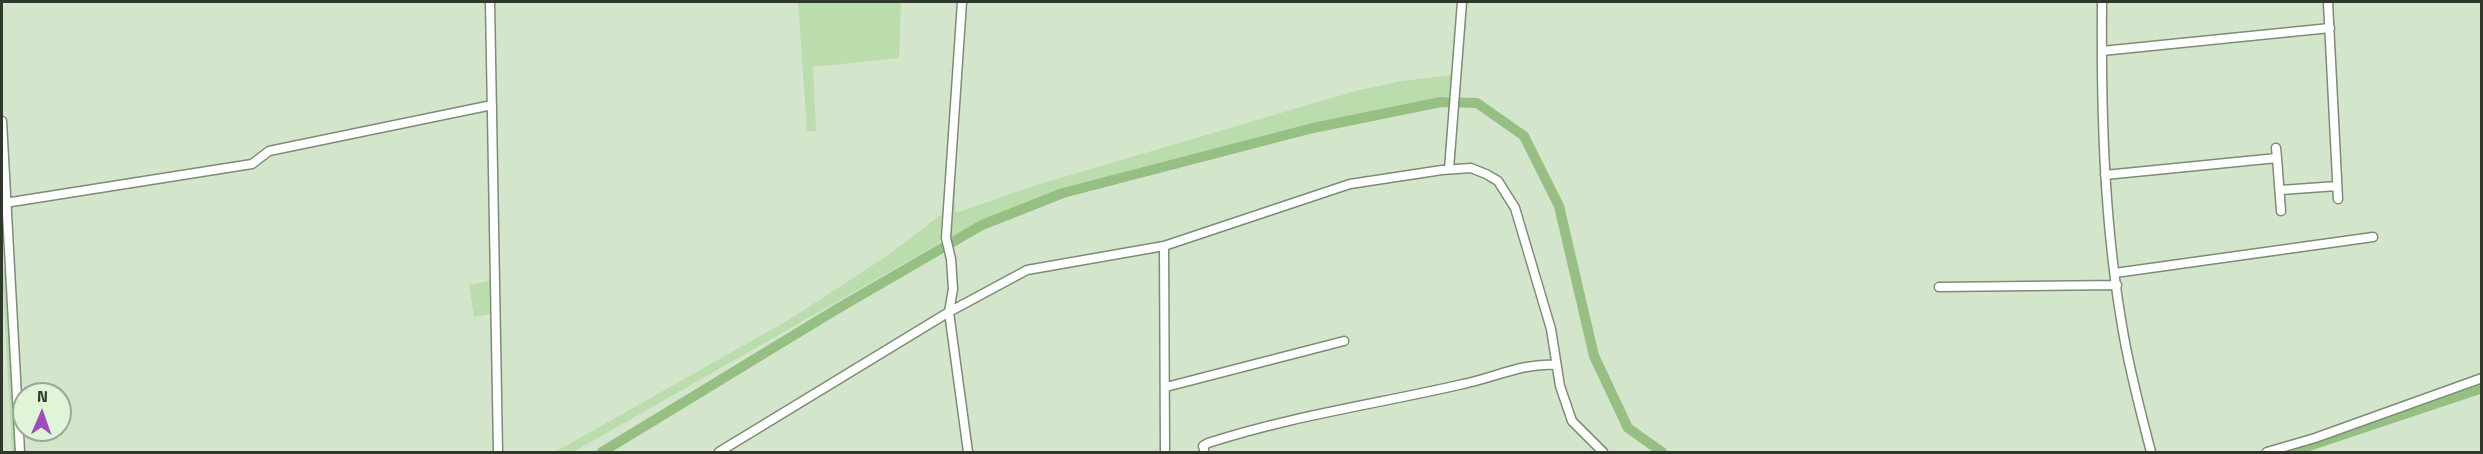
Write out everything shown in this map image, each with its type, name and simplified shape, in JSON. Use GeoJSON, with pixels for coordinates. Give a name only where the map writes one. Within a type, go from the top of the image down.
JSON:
{"type":"FeatureCollection","features":[{"type":"Feature","properties":{"kind":"street"},"geometry":{"type":"LineString","coordinates":[[490,2],[498,453]]}},
{"type":"Feature","properties":{"kind":"street"},"geometry":{"type":"LineString","coordinates":[[962,2],[946,238],[951,259],[953,289],[949,312],[968,453]]}},
{"type":"Feature","properties":{"kind":"street"},"geometry":{"type":"LineString","coordinates":[[1449,170],[1462,2]]}},
{"type":"Feature","properties":{"kind":"street"},"geometry":{"type":"LineString","coordinates":[[2102,2],[2105,175],[2115,273],[2129,364],[2151,453]]}},
{"type":"Feature","properties":{"kind":"street"},"geometry":{"type":"LineString","coordinates":[[2328,2],[2338,199]]}},
{"type":"Feature","properties":{"kind":"street"},"geometry":{"type":"LineString","coordinates":[[2102,51],[2330,28]]}},
{"type":"Feature","properties":{"kind":"street"},"geometry":{"type":"LineString","coordinates":[[5,203],[252,164],[269,151],[492,105]]}},
{"type":"Feature","properties":{"kind":"street"},"geometry":{"type":"LineString","coordinates":[[2,122],[20,453]]}},
{"type":"Feature","properties":{"kind":"street"},"geometry":{"type":"LineString","coordinates":[[2105,175],[2277,153],[2281,211]]}},
{"type":"Feature","properties":{"kind":"street"},"geometry":{"type":"LineString","coordinates":[[719,453],[949,312],[1027,270],[1164,246],[1350,184],[1471,168],[1498,181],[1515,208],[1551,329],[1560,386],[1572,422],[1595,449],[1603,453]]}},
{"type":"Feature","properties":{"kind":"street"},"geometry":{"type":"LineString","coordinates":[[2281,190],[2337,186]]}},
{"type":"Feature","properties":{"kind":"street"},"geometry":{"type":"LineString","coordinates":[[2115,273],[2373,237]]}},
{"type":"Feature","properties":{"kind":"street"},"geometry":{"type":"LineString","coordinates":[[1164,246],[1165,453]]}},
{"type":"Feature","properties":{"kind":"street"},"geometry":{"type":"LineString","coordinates":[[1939,287],[2117,285]]}},
{"type":"Feature","properties":{"kind":"street"},"geometry":{"type":"LineString","coordinates":[[1166,387],[1344,341]]}},
{"type":"Feature","properties":{"kind":"street"},"geometry":{"type":"LineString","coordinates":[[1204,450],[1203,446],[1208,443],[1302,417],[1465,384],[1541,364],[1556,365]]}},
{"type":"Feature","properties":{"kind":"street"},"geometry":{"type":"LineString","coordinates":[[2267,453],[2481,378]]}},
{"type":"Feature","properties":{"kind":"green space"},"geometry":{"type":"Polygon","coordinates":[[[798,2],[901,2],[899,58],[813,67],[816,131],[807,131],[798,2]]]}},
{"type":"Feature","properties":{"kind":"green space"},"geometry":{"type":"Polygon","coordinates":[[[1451,75],[1450,96],[1313,124],[1063,189],[982,221],[949,239],[955,184],[955,211],[959,212],[1030,187],[1355,91],[1402,81],[1451,75]]]}},
{"type":"Feature","properties":{"kind":"green space"},"geometry":{"type":"Polygon","coordinates":[[[942,214],[940,243],[573,452],[555,452],[792,318],[888,255],[942,214]]]}},
{"type":"Feature","properties":{"kind":"green space"},"geometry":{"type":"Polygon","coordinates":[[[2,270],[7,271],[12,442],[15,442],[15,452],[12,452],[2,270]]]}},
{"type":"Feature","properties":{"kind":"green space"},"geometry":{"type":"Polygon","coordinates":[[[489,281],[490,314],[474,317],[469,285],[489,281]]]}},
{"type":"Feature","properties":{"kind":"waterway"},"geometry":{"type":"LineString","coordinates":[[602,452],[837,309],[982,225],[1063,193],[1313,128],[1441,102],[1477,103],[1524,136],[1559,206],[1594,356],[1628,428],[1662,452]]}},
{"type":"Feature","properties":{"kind":"waterway"},"geometry":{"type":"LineString","coordinates":[[2291,452],[2482,388]]}}]}
